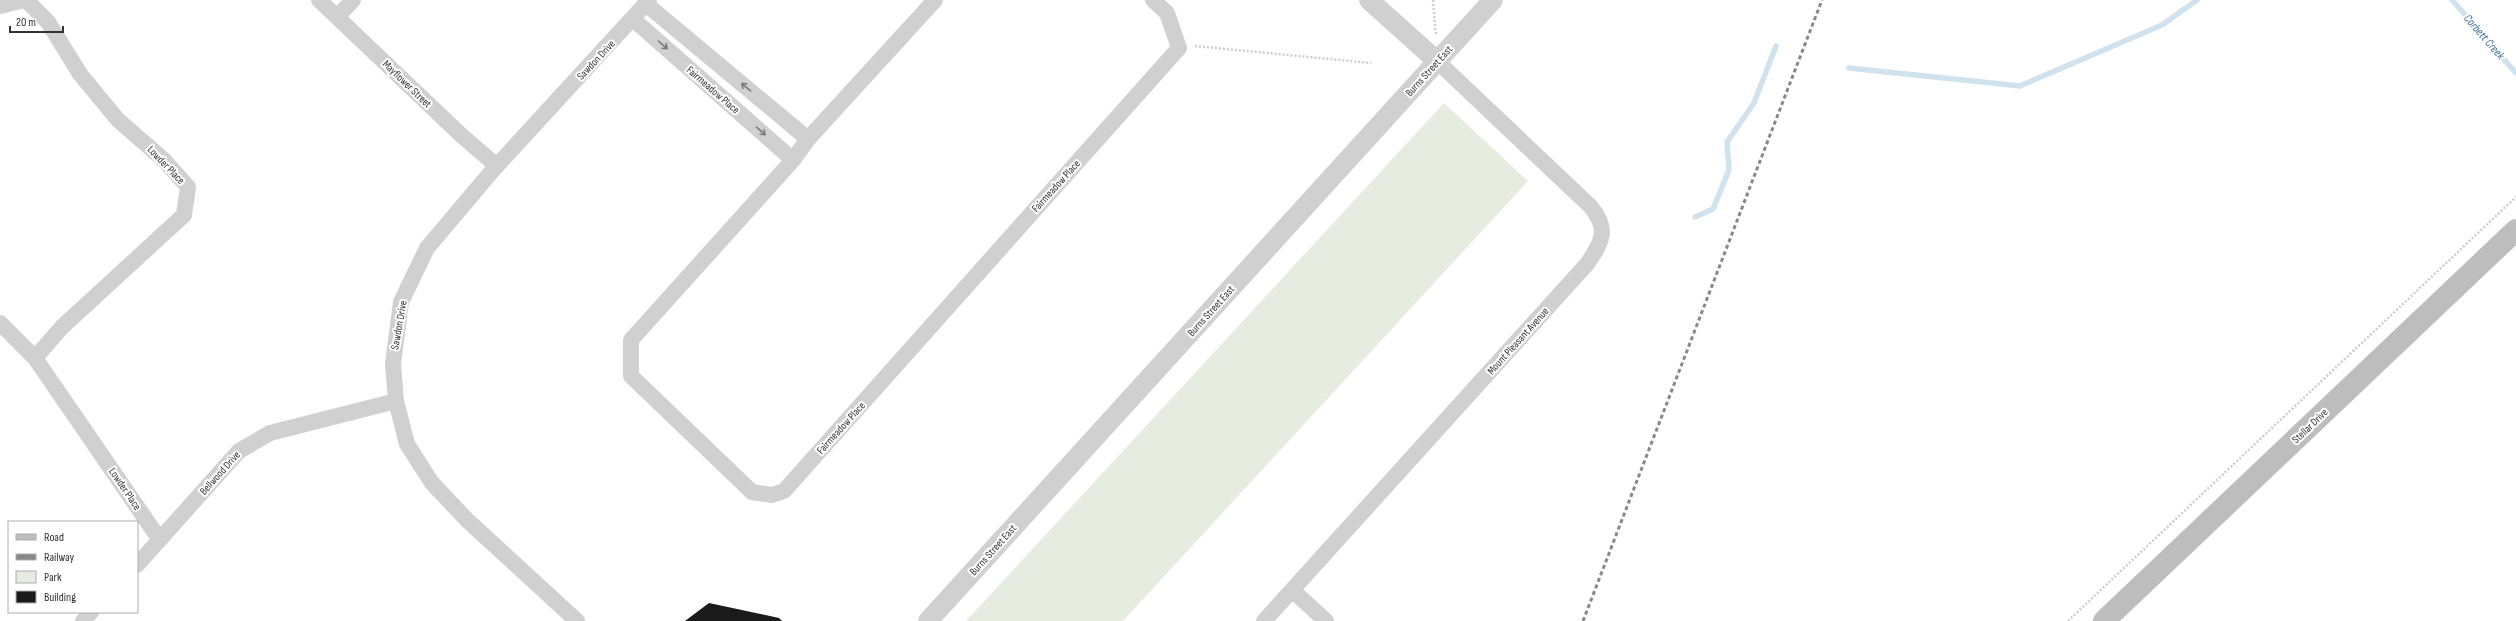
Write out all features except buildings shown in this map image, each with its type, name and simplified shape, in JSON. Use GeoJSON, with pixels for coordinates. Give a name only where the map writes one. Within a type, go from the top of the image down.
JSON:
{"type":"FeatureCollection","features":[{"type":"Feature","properties":{"kind":"main road","name":"Stellar Drive"},"geometry":{"type":"LineString","coordinates":[[2104,621],[2516,230]]}},
{"type":"Feature","properties":{"kind":"street","name":"Lowder Place"},"geometry":{"type":"LineString","coordinates":[[0,6],[25,0],[48,22],[80,74],[118,120],[164,160],[188,187],[184,215],[62,327],[35,358]]}},
{"type":"Feature","properties":{"kind":"street","name":"Mayflower Street"},"geometry":{"type":"LineString","coordinates":[[319,0],[461,135],[497,166]]}},
{"type":"Feature","properties":{"kind":"street"},"geometry":{"type":"LineString","coordinates":[[337,17],[353,0]]}},
{"type":"Feature","properties":{"kind":"street","name":"Fairmeadow Place"},"geometry":{"type":"LineString","coordinates":[[935,0],[808,139],[793,160],[631,340],[631,376],[752,492],[772,495],[784,491],[1178,48]]}},
{"type":"Feature","properties":{"kind":"street"},"geometry":{"type":"LineString","coordinates":[[1153,0],[1167,13],[1178,48]]}},
{"type":"Feature","properties":{"kind":"street"},"geometry":{"type":"LineString","coordinates":[[1370,0],[1438,62]]}},
{"type":"Feature","properties":{"kind":"street","name":"Burns Street East"},"geometry":{"type":"LineString","coordinates":[[928,621],[1493,0]]}},
{"type":"Feature","properties":{"kind":"street","name":"Fairmeadow Place"},"geometry":{"type":"LineString","coordinates":[[648,2],[808,139]]}},
{"type":"Feature","properties":{"kind":"street","name":"Sawdon Drive"},"geometry":{"type":"LineString","coordinates":[[577,621],[467,520],[432,482],[407,444],[396,401],[393,364],[401,302],[426,248],[497,166],[634,20],[648,2]]}},
{"type":"Feature","properties":{"kind":"street","name":"Fairmeadow Place"},"geometry":{"type":"LineString","coordinates":[[634,20],[793,160]]}},
{"type":"Feature","properties":{"kind":"street","name":"Mount Pleasant Avenue"},"geometry":{"type":"LineString","coordinates":[[1264,621],[1582,270],[1602,239],[1601,223],[1597,214],[1590,206],[1438,62]]}},
{"type":"Feature","properties":{"kind":"street","name":"Lowder Place"},"geometry":{"type":"LineString","coordinates":[[0,323],[35,358],[160,540]]}},
{"type":"Feature","properties":{"kind":"street","name":"Bellwood Drive"},"geometry":{"type":"LineString","coordinates":[[138,563],[239,451],[270,433],[396,401]]}},
{"type":"Feature","properties":{"kind":"street"},"geometry":{"type":"LineString","coordinates":[[1292,590],[1326,621]]}},
{"type":"Feature","properties":{"kind":"street"},"geometry":{"type":"LineString","coordinates":[[83,621],[90,613]]}},
{"type":"Feature","properties":{"kind":"path"},"geometry":{"type":"LineString","coordinates":[[1433,0],[1438,62]]}},
{"type":"Feature","properties":{"kind":"path"},"geometry":{"type":"LineString","coordinates":[[1178,48],[1198,46],[1371,63]]}},
{"type":"Feature","properties":{"kind":"path"},"geometry":{"type":"LineString","coordinates":[[2068,621],[2516,197]]}},
{"type":"Feature","properties":{"kind":"green space"},"geometry":{"type":"Polygon","coordinates":[[[1444,103],[1528,181],[1123,621],[966,621],[1444,103]]]}},
{"type":"Feature","properties":{"kind":"waterway"},"geometry":{"type":"LineString","coordinates":[[1849,68],[2020,86],[2162,25],[2197,0]]}},
{"type":"Feature","properties":{"kind":"waterway","name":"Corbett Creek"},"geometry":{"type":"LineString","coordinates":[[2452,0],[2516,73]]}},
{"type":"Feature","properties":{"kind":"waterway"},"geometry":{"type":"LineString","coordinates":[[1695,217],[1713,209],[1729,170],[1727,142],[1754,103],[1776,46]]}},
{"type":"Feature","properties":{"kind":"railway"},"geometry":{"type":"LineString","coordinates":[[1583,621],[1822,0]]}}]}
